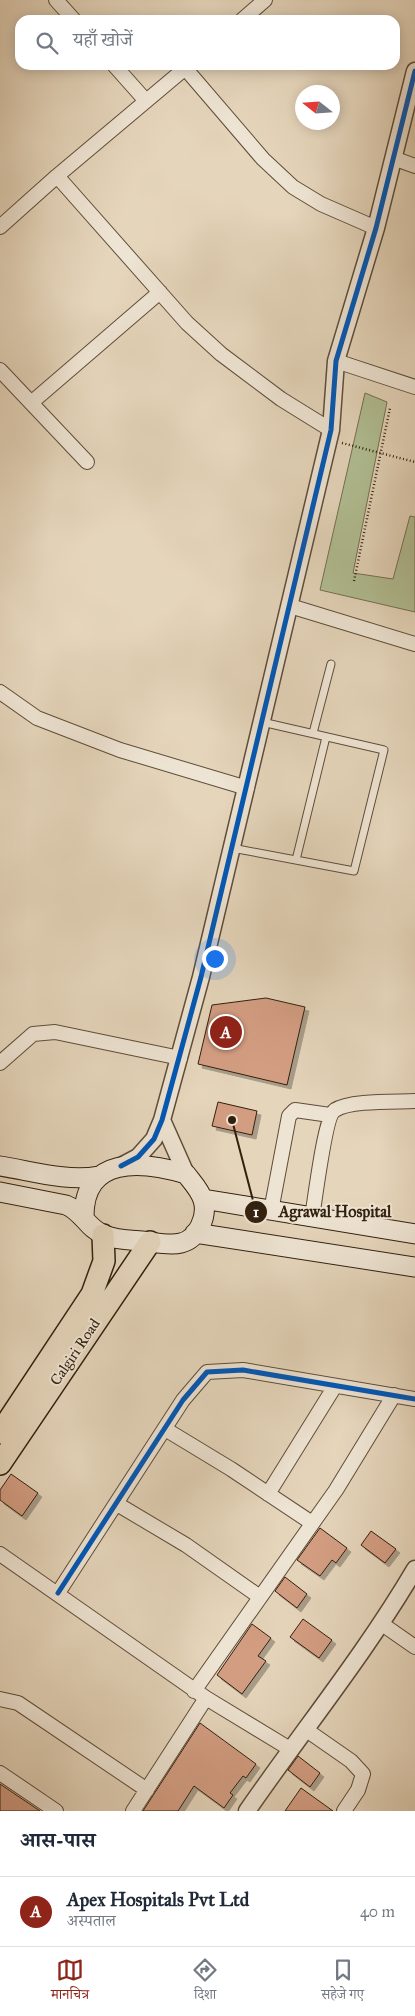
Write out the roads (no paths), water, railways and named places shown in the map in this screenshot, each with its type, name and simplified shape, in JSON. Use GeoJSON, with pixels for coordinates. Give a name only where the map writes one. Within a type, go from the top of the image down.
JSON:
{"type":"FeatureCollection","features":[{"type":"Feature","properties":{"kind":"main road"},"geometry":{"type":"LineString","coordinates":[[0,1166],[70,1178],[99,1176],[121,1166],[153,1167],[186,1174],[203,1199],[204,1213],[201,1226],[192,1237],[181,1243],[163,1244],[102,1235],[92,1228],[75,1208],[66,1204],[0,1192]]}},
{"type":"Feature","properties":{"kind":"main road"},"geometry":{"type":"LineString","coordinates":[[84,1218],[84,1203],[88,1190],[99,1176]]}},
{"type":"Feature","properties":{"kind":"main road"},"geometry":{"type":"LineString","coordinates":[[203,1199],[415,1234]]}},
{"type":"Feature","properties":{"kind":"main road"},"geometry":{"type":"LineString","coordinates":[[196,1233],[415,1267]]}},
{"type":"Feature","properties":{"kind":"main road","name":"Calgiri Road"},"geometry":{"type":"LineString","coordinates":[[0,1433],[92,1294],[104,1261],[102,1235]]}},
{"type":"Feature","properties":{"kind":"main road","name":"Calgiri Road"},"geometry":{"type":"LineString","coordinates":[[0,1464],[150,1242]]}},
{"type":"Feature","properties":{"kind":"street"},"geometry":{"type":"LineString","coordinates":[[56,0],[70,15]]}},
{"type":"Feature","properties":{"kind":"street"},"geometry":{"type":"LineString","coordinates":[[248,15],[265,0]]}},
{"type":"Feature","properties":{"kind":"street"},"geometry":{"type":"LineString","coordinates":[[118,70],[146,101]]}},
{"type":"Feature","properties":{"kind":"street"},"geometry":{"type":"LineString","coordinates":[[0,227],[57,176],[183,70]]}},
{"type":"Feature","properties":{"kind":"street"},"geometry":{"type":"LineString","coordinates":[[189,70],[263,159],[293,187],[320,204],[376,228]]}},
{"type":"Feature","properties":{"kind":"street"},"geometry":{"type":"LineString","coordinates":[[121,1166],[138,1157],[154,1139],[162,1120],[180,1058],[290,606],[329,435],[336,361],[376,228],[415,71]]}},
{"type":"Feature","properties":{"kind":"street"},"geometry":{"type":"LineString","coordinates":[[393,158],[415,166]]}},
{"type":"Feature","properties":{"kind":"street"},"geometry":{"type":"LineString","coordinates":[[57,176],[187,323],[221,354],[329,435]]}},
{"type":"Feature","properties":{"kind":"street"},"geometry":{"type":"LineString","coordinates":[[31,402],[160,292]]}},
{"type":"Feature","properties":{"kind":"street"},"geometry":{"type":"LineString","coordinates":[[336,361],[415,387]]}},
{"type":"Feature","properties":{"kind":"street"},"geometry":{"type":"LineString","coordinates":[[0,370],[87,462]]}},
{"type":"Feature","properties":{"kind":"street"},"geometry":{"type":"LineString","coordinates":[[290,606],[415,644]]}},
{"type":"Feature","properties":{"kind":"street"},"geometry":{"type":"LineString","coordinates":[[0,692],[37,718],[120,750],[246,788]]}},
{"type":"Feature","properties":{"kind":"street"},"geometry":{"type":"LineString","coordinates":[[0,1063],[34,1034],[55,1032],[180,1058]]}},
{"type":"Feature","properties":{"kind":"street"},"geometry":{"type":"LineString","coordinates":[[312,1217],[324,1138],[330,1115],[335,1110],[353,1104],[415,1101]]}},
{"type":"Feature","properties":{"kind":"street"},"geometry":{"type":"LineString","coordinates":[[271,1211],[289,1116],[295,1110],[330,1115]]}},
{"type":"Feature","properties":{"kind":"street"},"geometry":{"type":"LineString","coordinates":[[162,1120],[186,1174]]}},
{"type":"Feature","properties":{"kind":"street"},"geometry":{"type":"LineString","coordinates":[[58,1593],[183,1400],[207,1372],[243,1370],[415,1399]]}},
{"type":"Feature","properties":{"kind":"street"},"geometry":{"type":"LineString","coordinates":[[268,1494],[335,1386]]}},
{"type":"Feature","properties":{"kind":"street"},"geometry":{"type":"LineString","coordinates":[[134,1811],[200,1694],[260,1597],[336,1490],[394,1395]]}},
{"type":"Feature","properties":{"kind":"street"},"geometry":{"type":"LineString","coordinates":[[165,1429],[312,1523]]}},
{"type":"Feature","properties":{"kind":"street"},"geometry":{"type":"LineString","coordinates":[[117,1504],[186,1545],[260,1597]]}},
{"type":"Feature","properties":{"kind":"street"},"geometry":{"type":"LineString","coordinates":[[0,1554],[200,1694],[290,1749]]}},
{"type":"Feature","properties":{"kind":"street"},"geometry":{"type":"LineString","coordinates":[[247,1811],[382,1624],[415,1569]]}},
{"type":"Feature","properties":{"kind":"street"},"geometry":{"type":"LineString","coordinates":[[382,1624],[415,1647]]}},
{"type":"Feature","properties":{"kind":"street"},"geometry":{"type":"LineString","coordinates":[[0,1699],[18,1703],[147,1790]]}},
{"type":"Feature","properties":{"kind":"street"},"geometry":{"type":"LineString","coordinates":[[305,1729],[351,1761],[363,1774],[358,1790],[344,1811]]}},
{"type":"Feature","properties":{"kind":"street"},"geometry":{"type":"LineString","coordinates":[[0,1773],[56,1811]]}},
{"type":"Feature","properties":{"kind":"lane"},"geometry":{"type":"LineString","coordinates":[[313,733],[331,664]]}},
{"type":"Feature","properties":{"kind":"lane"},"geometry":{"type":"LineString","coordinates":[[232,848],[354,871],[384,750],[262,722]]}},
{"type":"Feature","properties":{"kind":"lane"},"geometry":{"type":"LineString","coordinates":[[296,860],[326,737]]}},
{"type":"Feature","properties":{"kind":"place","name":"Apex Hospitals Pvt Ltd"},"geometry":{"type":"Point","coordinates":[226,1032]}},
{"type":"Feature","properties":{"kind":"place","name":"Agrawal Hospital"},"geometry":{"type":"Point","coordinates":[232,1120]}}]}
